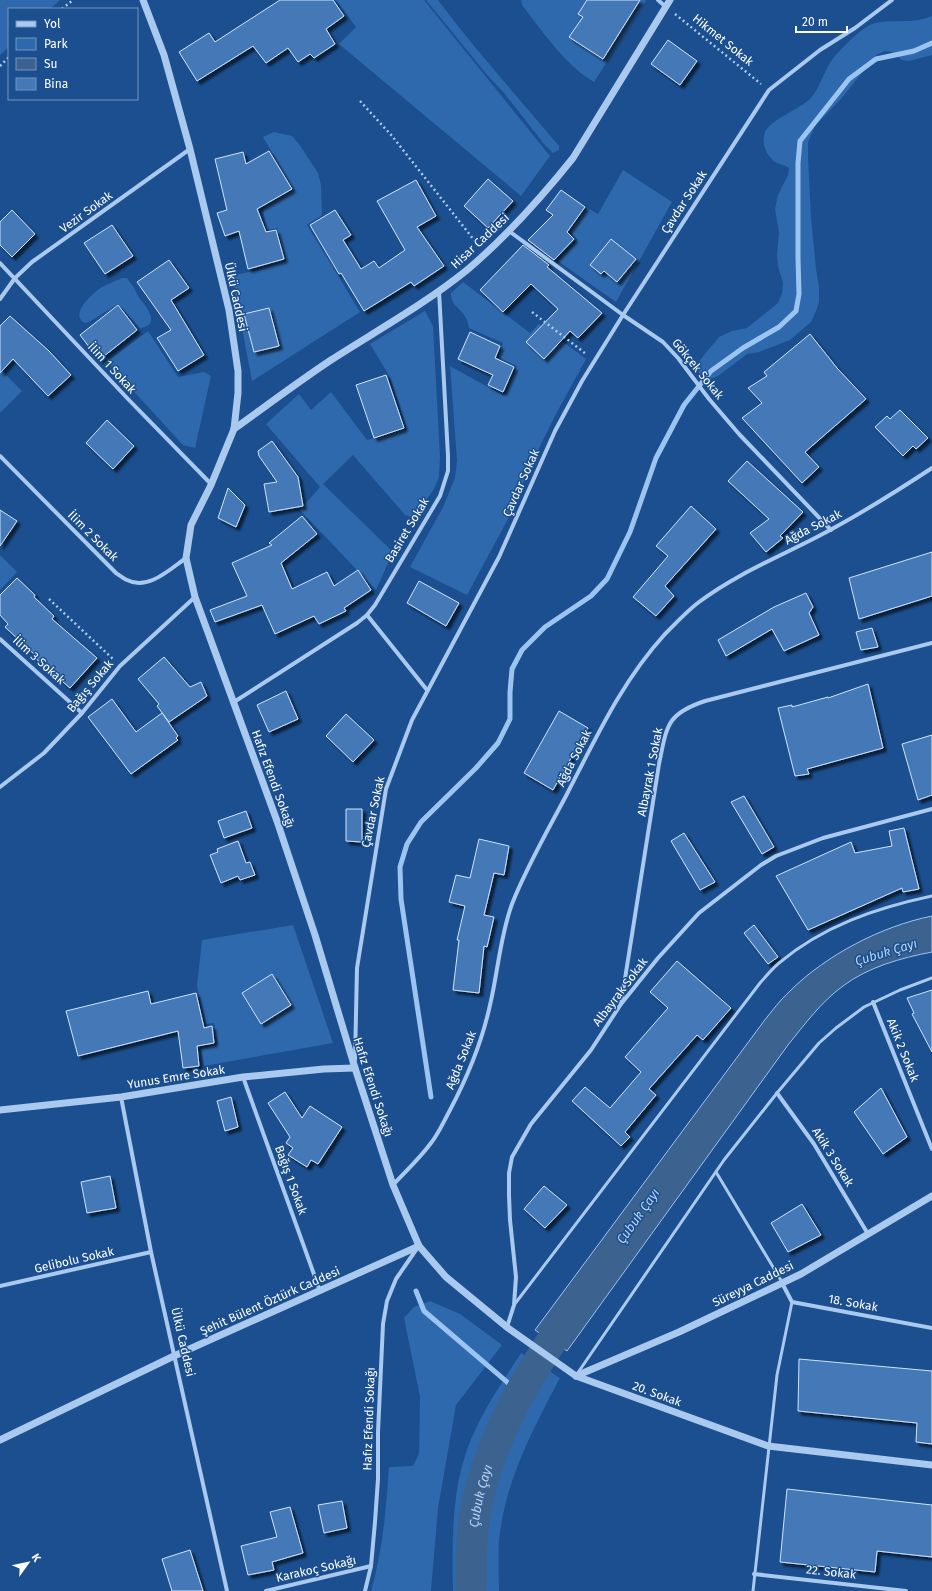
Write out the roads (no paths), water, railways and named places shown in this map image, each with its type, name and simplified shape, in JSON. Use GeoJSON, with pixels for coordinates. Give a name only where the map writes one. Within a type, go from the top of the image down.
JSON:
{"type":"FeatureCollection","features":[{"type":"Feature","properties":{"kind":"street","name":"Ülkü Caddesi"},"geometry":{"type":"LineString","coordinates":[[143,0],[164,55],[190,149],[229,310],[238,371],[238,393],[234,429],[212,485],[191,525],[186,558],[195,598]]}},
{"type":"Feature","properties":{"kind":"street"},"geometry":{"type":"LineString","coordinates":[[658,0],[666,7]]}},
{"type":"Feature","properties":{"kind":"street","name":"Hisar Caddesi"},"geometry":{"type":"LineString","coordinates":[[234,429],[324,365],[439,291],[509,231],[555,181],[573,158],[670,0]]}},
{"type":"Feature","properties":{"kind":"street","name":"Çavdar Sokak"},"geometry":{"type":"LineString","coordinates":[[355,1068],[357,968],[386,788],[412,720],[499,558],[555,431],[582,381],[623,315],[769,90],[820,50],[855,28],[892,0]]}},
{"type":"Feature","properties":{"kind":"street","name":"Vezir Sokak"},"geometry":{"type":"LineString","coordinates":[[0,299],[15,278],[32,262],[190,149]]}},
{"type":"Feature","properties":{"kind":"street","name":"Gökçek Sokak"},"geometry":{"type":"LineString","coordinates":[[509,231],[623,315],[664,342],[739,434],[831,530]]}},
{"type":"Feature","properties":{"kind":"street","name":"İlim 1 Sokak"},"geometry":{"type":"LineString","coordinates":[[0,263],[128,399],[212,485]]}},
{"type":"Feature","properties":{"kind":"street","name":"Basiret Sokak"},"geometry":{"type":"LineString","coordinates":[[234,702],[367,615],[375,605],[440,496],[448,471],[448,456],[439,291]]}},
{"type":"Feature","properties":{"kind":"street","name":"İlim 2 Sokak"},"geometry":{"type":"LineString","coordinates":[[0,456],[116,573],[128,580],[141,583],[156,579],[186,558]]}},
{"type":"Feature","properties":{"kind":"street","name":"Ağda Sokak"},"geometry":{"type":"LineString","coordinates":[[393,1185],[421,1156],[433,1141],[472,1065],[490,1006],[506,922],[513,903],[536,852],[608,713],[632,675],[653,648],[697,603],[722,586],[750,570],[831,530],[885,499],[932,468]]}},
{"type":"Feature","properties":{"kind":"street","name":"Hafız Efendi Sokağı"},"geometry":{"type":"LineString","coordinates":[[195,598],[277,821],[315,935],[355,1068],[393,1185],[419,1246],[396,1279],[387,1301],[383,1324],[378,1432],[378,1479],[371,1566],[365,1591]]}},
{"type":"Feature","properties":{"kind":"street","name":"Bağış Sokak"},"geometry":{"type":"LineString","coordinates":[[0,787],[44,753],[82,713],[120,666],[195,598]]}},
{"type":"Feature","properties":{"kind":"street"},"geometry":{"type":"LineString","coordinates":[[367,615],[427,690]]}},
{"type":"Feature","properties":{"kind":"street","name":"İlim 3 Sokak"},"geometry":{"type":"LineString","coordinates":[[0,639],[82,713]]}},
{"type":"Feature","properties":{"kind":"street","name":"Albayrak 1 Sokak"},"geometry":{"type":"LineString","coordinates":[[621,1004],[659,764],[664,741],[670,724],[678,714],[688,707],[705,701],[932,643]]}},
{"type":"Feature","properties":{"kind":"street","name":"Albayrak Sokak"},"geometry":{"type":"LineString","coordinates":[[507,1328],[514,1305],[516,1277],[510,1220],[509,1173],[512,1157],[531,1124],[590,1050],[621,1004],[658,958],[699,913],[761,865],[782,854],[823,838],[932,809]]}},
{"type":"Feature","properties":{"kind":"street","name":"Akik 2 Sokak"},"geometry":{"type":"LineString","coordinates":[[873,1002],[932,1149]]}},
{"type":"Feature","properties":{"kind":"street","name":"Yunus Emre Sokak"},"geometry":{"type":"LineString","coordinates":[[0,1110],[121,1097],[244,1077],[316,1069],[355,1068]]}},
{"type":"Feature","properties":{"kind":"street","name":"Bağış 1 Sokak"},"geometry":{"type":"LineString","coordinates":[[244,1077],[320,1291]]}},
{"type":"Feature","properties":{"kind":"street","name":"Akik 3 Sokak"},"geometry":{"type":"LineString","coordinates":[[777,1093],[814,1144],[868,1234]]}},
{"type":"Feature","properties":{"kind":"street","name":"Ülkü Caddesi"},"geometry":{"type":"LineString","coordinates":[[121,1097],[151,1252],[227,1591]]}},
{"type":"Feature","properties":{"kind":"street","name":"Süreyya Caddesi"},"geometry":{"type":"LineString","coordinates":[[575,1375],[679,1332],[800,1274],[932,1196]]}},
{"type":"Feature","properties":{"kind":"street","name":"Şehit Bülent Öztürk Caddesi"},"geometry":{"type":"LineString","coordinates":[[0,1440],[174,1356],[419,1246]]}},
{"type":"Feature","properties":{"kind":"street","name":"20. Sokak"},"geometry":{"type":"LineString","coordinates":[[419,1246],[446,1277],[507,1328],[575,1375],[768,1446],[932,1465]]}},
{"type":"Feature","properties":{"kind":"street","name":"Gelibolu Sokak"},"geometry":{"type":"LineString","coordinates":[[0,1286],[151,1252]]}},
{"type":"Feature","properties":{"kind":"street"},"geometry":{"type":"LineString","coordinates":[[782,1283],[792,1302]]}},
{"type":"Feature","properties":{"kind":"street","name":"18. Sokak"},"geometry":{"type":"LineString","coordinates":[[792,1302],[932,1328]]}},
{"type":"Feature","properties":{"kind":"street","name":"Karakoç Sokağı"},"geometry":{"type":"LineString","coordinates":[[266,1591],[371,1566]]}},
{"type":"Feature","properties":{"kind":"street","name":"22. Sokak"},"geometry":{"type":"LineString","coordinates":[[754,1574],[906,1591]]}},
{"type":"Feature","properties":{"kind":"lane"},"geometry":{"type":"LineString","coordinates":[[514,1305],[760,983],[778,964],[804,945],[850,920],[879,909],[932,896]]}},
{"type":"Feature","properties":{"kind":"lane"},"geometry":{"type":"LineString","coordinates":[[575,1375],[716,1172],[777,1093],[820,1043],[836,1028],[873,1002],[932,978]]}},
{"type":"Feature","properties":{"kind":"lane"},"geometry":{"type":"LineString","coordinates":[[716,1172],[782,1283]]}},
{"type":"Feature","properties":{"kind":"lane"},"geometry":{"type":"LineString","coordinates":[[753,1591],[777,1375],[792,1302]]}},
{"type":"Feature","properties":{"kind":"water"},"geometry":{"type":"Polygon","coordinates":[[[932,916],[932,952],[885,964],[853,979],[835,992],[807,1021],[788,1045],[567,1351],[535,1330],[764,1021],[783,998],[804,978],[820,966],[856,944],[894,927],[932,916]]]}},
{"type":"Feature","properties":{"kind":"waterway"},"geometry":{"type":"LineString","coordinates":[[431,1097],[401,899],[400,867],[407,844],[421,822],[476,768],[498,743],[510,719],[512,669],[522,650],[545,627],[591,596],[607,579],[630,532],[656,458],[684,405],[711,371],[743,348],[779,327],[796,311],[799,294],[798,163],[800,141],[849,79],[876,59],[914,51],[932,43]]}},
{"type":"Feature","properties":{"kind":"waterway"},"geometry":{"type":"LineString","coordinates":[[416,1291],[424,1311],[520,1393]]}},
{"type":"Feature","properties":{"kind":"waterway","name":"Çubuk Çayı"},"geometry":{"type":"LineString","coordinates":[[471,1591],[474,1521],[480,1491],[499,1435],[512,1408],[542,1355],[576,1305]]}}]}
